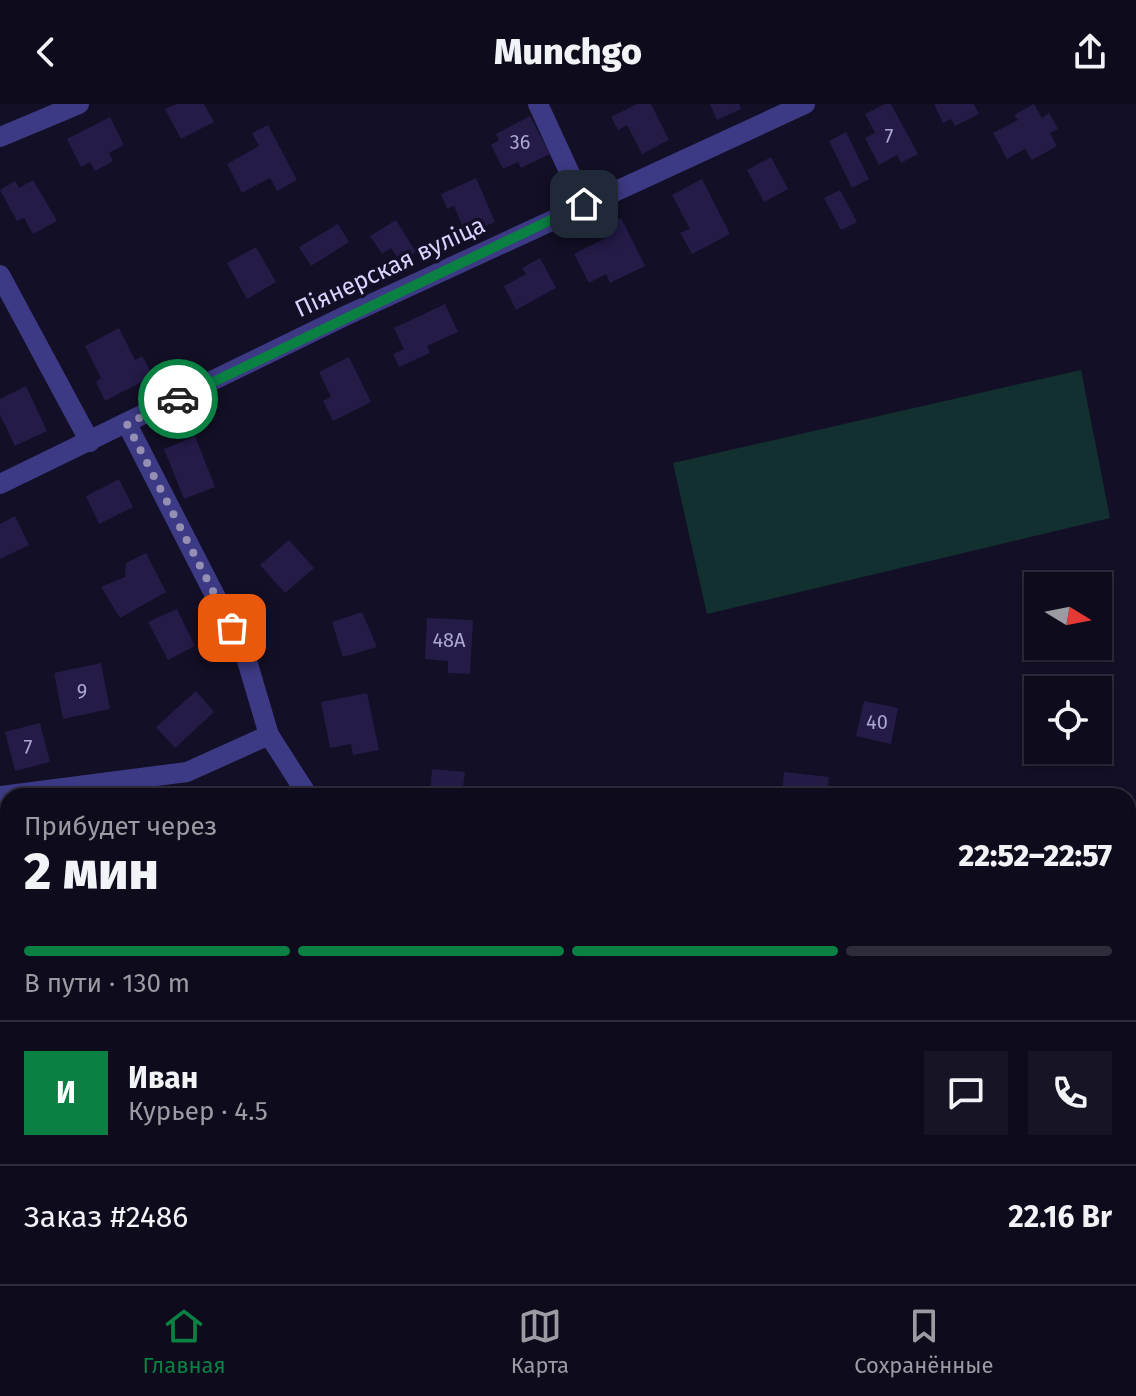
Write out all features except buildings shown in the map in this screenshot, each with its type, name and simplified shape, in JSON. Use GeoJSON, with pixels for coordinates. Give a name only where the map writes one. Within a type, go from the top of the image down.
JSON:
{"type":"FeatureCollection","features":[{"type":"Feature","properties":{"kind":"street"},"geometry":{"type":"LineString","coordinates":[[0,137],[79,104]]}},
{"type":"Feature","properties":{"kind":"street"},"geometry":{"type":"LineString","coordinates":[[538,104],[584,204]]}},
{"type":"Feature","properties":{"kind":"street","name":"Піянерская вуліца"},"geometry":{"type":"LineString","coordinates":[[0,484],[345,316],[805,104]]}},
{"type":"Feature","properties":{"kind":"street"},"geometry":{"type":"LineString","coordinates":[[0,275],[90,442]]}},
{"type":"Feature","properties":{"kind":"street"},"geometry":{"type":"LineString","coordinates":[[127,424],[245,654],[269,735],[303,788]]}},
{"type":"Feature","properties":{"kind":"street"},"geometry":{"type":"LineString","coordinates":[[70,788],[187,772],[269,735]]}},
{"type":"Feature","properties":{"kind":"green space"},"geometry":{"type":"Polygon","coordinates":[[[1081,370],[1110,518],[707,614],[673,463],[1081,370]]]}},
{"type":"Feature","properties":{"kind":"way so far"},"geometry":{"type":"LineString","coordinates":[[178,399],[127,424],[232,628]]}},
{"type":"Feature","properties":{"kind":"route"},"geometry":{"type":"LineString","coordinates":[[178,399],[345,316],[584,204]]}}]}
